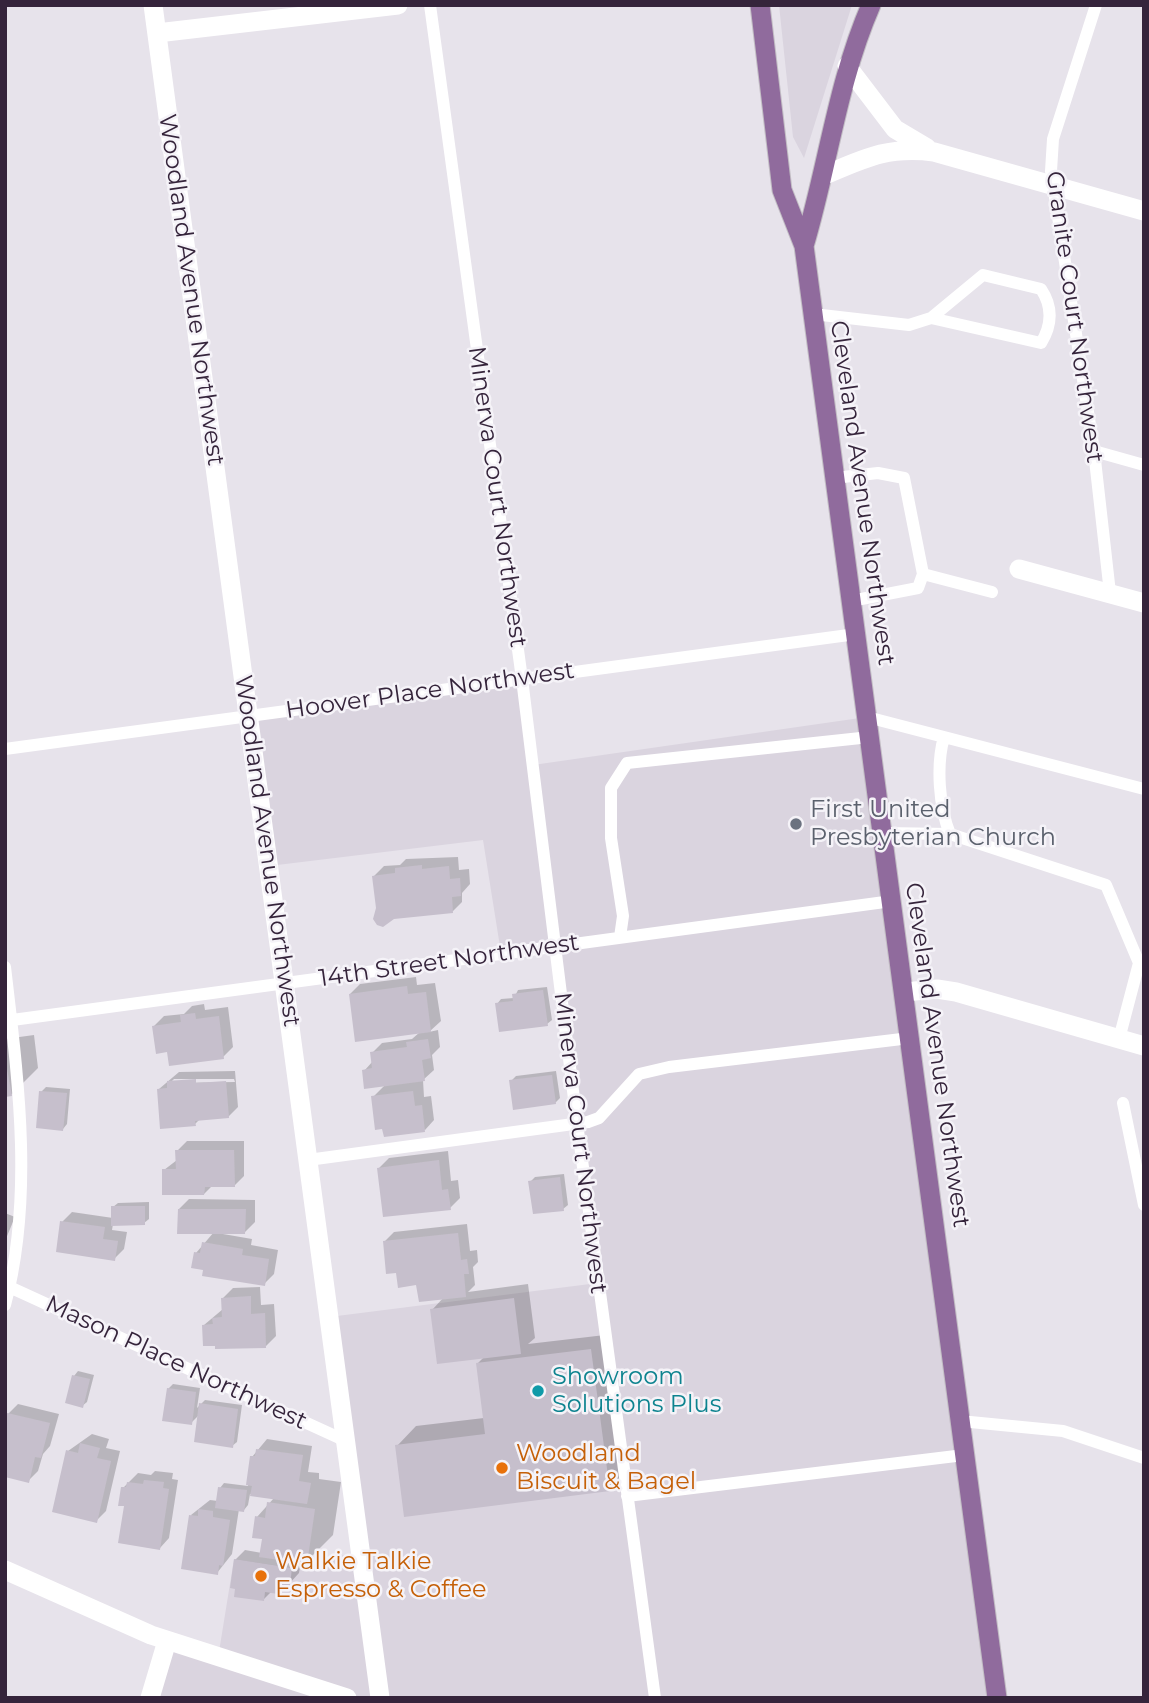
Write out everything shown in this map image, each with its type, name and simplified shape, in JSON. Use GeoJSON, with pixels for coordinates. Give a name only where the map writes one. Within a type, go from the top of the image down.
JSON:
{"type":"FeatureCollection","features":[{"type":"Feature","properties":{"kind":"main road","name":"Cleveland Avenue Northwest"},"geometry":{"type":"LineString","coordinates":[[760,5],[782,190],[804,246],[998,1698]]}},
{"type":"Feature","properties":{"kind":"main road"},"geometry":{"type":"LineString","coordinates":[[804,246],[848,66],[871,5]]}},
{"type":"Feature","properties":{"kind":"street","name":"Woodland Avenue Northwest"},"geometry":{"type":"LineString","coordinates":[[153,5],[380,1698]]}},
{"type":"Feature","properties":{"kind":"street"},"geometry":{"type":"LineString","coordinates":[[157,33],[398,5]]}},
{"type":"Feature","properties":{"kind":"street"},"geometry":{"type":"LineString","coordinates":[[848,66],[895,129],[934,152]]}},
{"type":"Feature","properties":{"kind":"street"},"geometry":{"type":"LineString","coordinates":[[823,176],[892,149],[934,152],[1144,211]]}},
{"type":"Feature","properties":{"kind":"street"},"geometry":{"type":"LineString","coordinates":[[1019,569],[1144,603]]}},
{"type":"Feature","properties":{"kind":"street"},"geometry":{"type":"LineString","coordinates":[[904,992],[937,989],[956,992],[1144,1046]]}},
{"type":"Feature","properties":{"kind":"street"},"geometry":{"type":"LineString","coordinates":[[5,1570],[167,1641],[347,1698]]}},
{"type":"Feature","properties":{"kind":"street"},"geometry":{"type":"LineString","coordinates":[[150,1698],[167,1641]]}},
{"type":"Feature","properties":{"kind":"lane","name":"Minerva Court Northwest"},"geometry":{"type":"LineString","coordinates":[[430,5],[522,679],[577,1124],[655,1698]]}},
{"type":"Feature","properties":{"kind":"lane","name":"Granite Court Northwest"},"geometry":{"type":"LineString","coordinates":[[1096,5],[1051,156],[1094,451],[1110,593]]}},
{"type":"Feature","properties":{"kind":"lane"},"geometry":{"type":"LineString","coordinates":[[813,314],[909,325],[931,318],[983,275],[1041,289],[1048,300],[1050,328],[1041,343],[931,318]]}},
{"type":"Feature","properties":{"kind":"lane"},"geometry":{"type":"LineString","coordinates":[[1094,451],[1144,465]]}},
{"type":"Feature","properties":{"kind":"lane"},"geometry":{"type":"LineString","coordinates":[[834,478],[878,473],[904,478],[923,574],[918,588],[851,601]]}},
{"type":"Feature","properties":{"kind":"lane"},"geometry":{"type":"LineString","coordinates":[[923,574],[992,592]]}},
{"type":"Feature","properties":{"kind":"lane","name":"Hoover Place Northwest"},"geometry":{"type":"LineString","coordinates":[[5,749],[856,634]]}},
{"type":"Feature","properties":{"kind":"lane"},"geometry":{"type":"LineString","coordinates":[[867,718],[1144,789]]}},
{"type":"Feature","properties":{"kind":"lane"},"geometry":{"type":"LineString","coordinates":[[620,937],[623,916],[611,838],[611,788],[627,763],[870,737]]}},
{"type":"Feature","properties":{"kind":"lane"},"geometry":{"type":"LineString","coordinates":[[944,737],[941,750],[943,816],[950,834]]}},
{"type":"Feature","properties":{"kind":"lane"},"geometry":{"type":"LineString","coordinates":[[882,833],[950,834],[1106,885],[1141,964],[1119,1039]]}},
{"type":"Feature","properties":{"kind":"lane","name":"14th Street Northwest"},"geometry":{"type":"LineString","coordinates":[[8,1020],[892,901]]}},
{"type":"Feature","properties":{"kind":"lane"},"geometry":{"type":"LineString","coordinates":[[5,967],[21,1138],[20,1211],[5,1305]]}},
{"type":"Feature","properties":{"kind":"lane"},"geometry":{"type":"LineString","coordinates":[[308,1160],[577,1124],[599,1118],[639,1074],[669,1066],[910,1038]]}},
{"type":"Feature","properties":{"kind":"lane"},"geometry":{"type":"LineString","coordinates":[[1123,1102],[1144,1205]]}},
{"type":"Feature","properties":{"kind":"lane","name":"Mason Place Northwest"},"geometry":{"type":"LineString","coordinates":[[8,1286],[346,1441]]}},
{"type":"Feature","properties":{"kind":"lane"},"geometry":{"type":"LineString","coordinates":[[960,1421],[1063,1431],[1144,1458]]}},
{"type":"Feature","properties":{"kind":"lane"},"geometry":{"type":"LineString","coordinates":[[627,1496],[964,1455]]}},
{"type":"Feature","properties":{"kind":"shaded area"},"geometry":{"type":"Polygon","coordinates":[[[779,5],[852,5],[804,158],[793,137],[779,5]]]}},
{"type":"Feature","properties":{"kind":"shaded area"},"geometry":{"type":"Polygon","coordinates":[[[522,679],[533,765],[867,717],[997,1698],[150,1698],[167,1641],[218,1658],[234,1559],[307,1570],[322,1558],[361,1553],[329,1317],[598,1283],[554,946],[501,953],[483,840],[269,866],[248,716],[522,679]]]}},
{"type":"Feature","properties":{"kind":"building"},"geometry":{"type":"Polygon","coordinates":[[[422,865],[422,869],[449,866],[450,879],[460,878],[461,896],[452,897],[453,913],[394,919],[383,927],[377,925],[373,919],[376,908],[372,876],[395,873],[395,868],[422,865]]]}},
{"type":"Feature","properties":{"kind":"building"},"geometry":{"type":"Polygon","coordinates":[[[407,986],[408,994],[426,992],[431,1032],[355,1042],[349,994],[407,986]]]}},
{"type":"Feature","properties":{"kind":"building"},"geometry":{"type":"Polygon","coordinates":[[[543,990],[548,1026],[499,1032],[495,1003],[513,1001],[512,994],[543,990]]]}},
{"type":"Feature","properties":{"kind":"building"},"geometry":{"type":"Polygon","coordinates":[[[195,1013],[196,1019],[219,1016],[224,1059],[169,1066],[167,1052],[156,1054],[152,1026],[181,1022],[180,1015],[195,1013]]]}},
{"type":"Feature","properties":{"kind":"building"},"geometry":{"type":"Polygon","coordinates":[[[428,1039],[431,1058],[422,1060],[425,1081],[364,1089],[362,1070],[372,1068],[370,1052],[407,1047],[406,1042],[428,1039]]]}},
{"type":"Feature","properties":{"kind":"building"},"geometry":{"type":"Polygon","coordinates":[[[5,1058],[12,1096],[5,1097],[5,1058]]]}},
{"type":"Feature","properties":{"kind":"building"},"geometry":{"type":"Polygon","coordinates":[[[552,1075],[556,1104],[513,1110],[509,1080],[552,1075]]]}},
{"type":"Feature","properties":{"kind":"building"},"geometry":{"type":"Polygon","coordinates":[[[196,1079],[196,1083],[226,1081],[229,1118],[195,1121],[196,1126],[160,1129],[157,1089],[167,1088],[167,1081],[196,1079]]]}},
{"type":"Feature","properties":{"kind":"building"},"geometry":{"type":"Polygon","coordinates":[[[39,1091],[67,1093],[63,1131],[36,1128],[39,1091]]]}},
{"type":"Feature","properties":{"kind":"building"},"geometry":{"type":"Polygon","coordinates":[[[413,1091],[415,1106],[422,1105],[425,1132],[384,1137],[382,1129],[375,1130],[371,1096],[413,1091]]]}},
{"type":"Feature","properties":{"kind":"building"},"geometry":{"type":"Polygon","coordinates":[[[175,1150],[234,1150],[235,1187],[205,1187],[204,1195],[162,1195],[162,1169],[176,1169],[175,1150]]]}},
{"type":"Feature","properties":{"kind":"building"},"geometry":{"type":"Polygon","coordinates":[[[439,1160],[442,1190],[448,1189],[451,1210],[383,1217],[377,1168],[439,1160]]]}},
{"type":"Feature","properties":{"kind":"building"},"geometry":{"type":"Polygon","coordinates":[[[560,1177],[564,1211],[533,1214],[528,1181],[560,1177]]]}},
{"type":"Feature","properties":{"kind":"building"},"geometry":{"type":"Polygon","coordinates":[[[111,1206],[145,1206],[145,1225],[111,1226],[111,1206]]]}},
{"type":"Feature","properties":{"kind":"building"},"geometry":{"type":"Polygon","coordinates":[[[178,1209],[246,1209],[245,1234],[177,1234],[178,1209]]]}},
{"type":"Feature","properties":{"kind":"building"},"geometry":{"type":"Polygon","coordinates":[[[60,1221],[105,1227],[103,1239],[118,1241],[115,1261],[56,1252],[60,1221]]]}},
{"type":"Feature","properties":{"kind":"building"},"geometry":{"type":"Polygon","coordinates":[[[458,1233],[461,1260],[467,1259],[469,1274],[464,1274],[466,1297],[419,1302],[416,1285],[398,1288],[396,1273],[386,1274],[383,1241],[458,1233]]]}},
{"type":"Feature","properties":{"kind":"building"},"geometry":{"type":"Polygon","coordinates":[[[202,1242],[243,1249],[242,1255],[269,1259],[265,1286],[202,1276],[203,1270],[191,1268],[194,1252],[200,1253],[202,1242]]]}},
{"type":"Feature","properties":{"kind":"building"},"geometry":{"type":"Polygon","coordinates":[[[251,1296],[251,1314],[265,1313],[266,1348],[215,1349],[215,1346],[203,1346],[202,1325],[213,1324],[212,1318],[222,1317],[221,1298],[251,1296]]]}},
{"type":"Feature","properties":{"kind":"building"},"geometry":{"type":"Polygon","coordinates":[[[514,1298],[521,1354],[437,1364],[430,1309],[514,1298]]]}},
{"type":"Feature","properties":{"kind":"building","name":"Woodland Biscuit & Bagel"},"geometry":{"type":"Polygon","coordinates":[[[591,1349],[610,1491],[404,1517],[395,1445],[485,1434],[476,1363],[591,1349]]]}},
{"type":"Feature","properties":{"kind":"building"},"geometry":{"type":"Polygon","coordinates":[[[72,1375],[90,1379],[83,1408],[65,1403],[72,1375]]]}},
{"type":"Feature","properties":{"kind":"building"},"geometry":{"type":"Polygon","coordinates":[[[167,1388],[196,1392],[192,1425],[162,1421],[167,1388]]]}},
{"type":"Feature","properties":{"kind":"building"},"geometry":{"type":"Polygon","coordinates":[[[199,1403],[238,1409],[233,1448],[194,1442],[199,1403]]]}},
{"type":"Feature","properties":{"kind":"building"},"geometry":{"type":"Polygon","coordinates":[[[7,1413],[50,1423],[41,1458],[35,1457],[29,1483],[5,1477],[7,1413]]]}},
{"type":"Feature","properties":{"kind":"building"},"geometry":{"type":"Polygon","coordinates":[[[80,1443],[100,1448],[97,1458],[111,1461],[97,1523],[52,1512],[66,1450],[78,1453],[80,1443]]]}},
{"type":"Feature","properties":{"kind":"building"},"geometry":{"type":"Polygon","coordinates":[[[256,1449],[303,1455],[299,1481],[311,1483],[307,1504],[250,1496],[252,1486],[246,1485],[250,1456],[255,1456],[256,1449]]]}},
{"type":"Feature","properties":{"kind":"building"},"geometry":{"type":"Polygon","coordinates":[[[144,1480],[164,1482],[163,1488],[169,1489],[160,1550],[118,1543],[124,1506],[118,1506],[121,1487],[126,1487],[127,1482],[143,1484],[144,1480]]]}},
{"type":"Feature","properties":{"kind":"building"},"geometry":{"type":"Polygon","coordinates":[[[218,1487],[247,1490],[244,1512],[215,1508],[218,1487]]]}},
{"type":"Feature","properties":{"kind":"building"},"geometry":{"type":"Polygon","coordinates":[[[267,1502],[315,1509],[307,1564],[259,1557],[262,1539],[252,1538],[255,1516],[265,1518],[267,1502]]]}},
{"type":"Feature","properties":{"kind":"building"},"geometry":{"type":"Polygon","coordinates":[[[198,1509],[213,1511],[213,1517],[230,1520],[223,1566],[219,1565],[218,1575],[181,1569],[189,1515],[198,1516],[198,1509]]]}},
{"type":"Feature","properties":{"kind":"building","name":"Walkie Talkie Espresso & Coffee"},"geometry":{"type":"Polygon","coordinates":[[[234,1559],[292,1568],[290,1585],[278,1594],[265,1592],[264,1601],[234,1597],[235,1589],[230,1588],[234,1559]]]}},
{"type":"Feature","properties":{"kind":"place","name":"First United Presbyterian Church"},"geometry":{"type":"Point","coordinates":[796,824]}},
{"type":"Feature","properties":{"kind":"place","name":"Showroom Solutions Plus"},"geometry":{"type":"Point","coordinates":[538,1391]}},
{"type":"Feature","properties":{"kind":"place","name":"Woodland Biscuit & Bagel"},"geometry":{"type":"Point","coordinates":[502,1468]}},
{"type":"Feature","properties":{"kind":"place","name":"Walkie Talkie Espresso & Coffee"},"geometry":{"type":"Point","coordinates":[261,1576]}}]}
